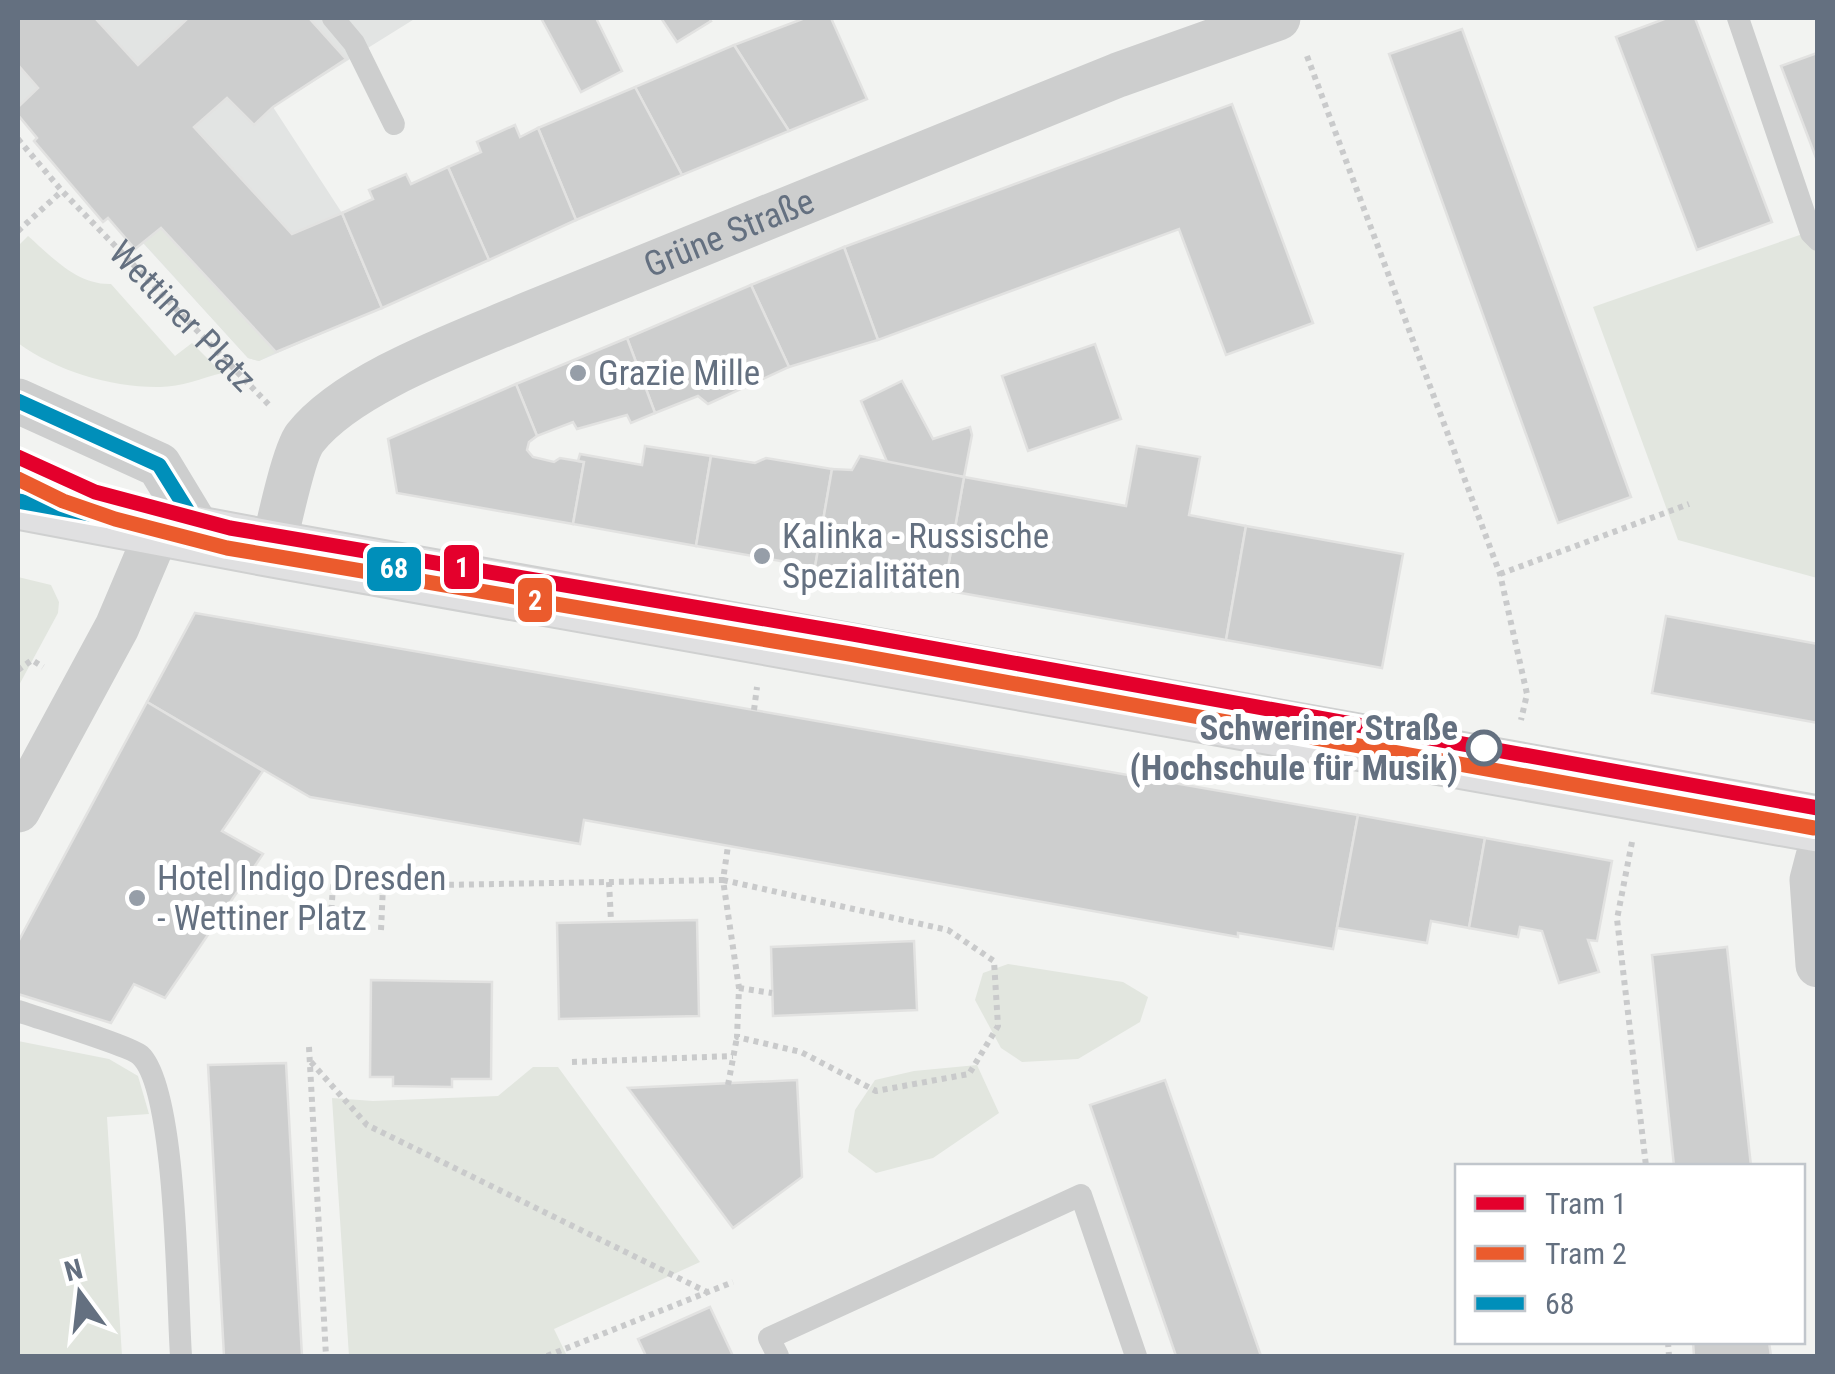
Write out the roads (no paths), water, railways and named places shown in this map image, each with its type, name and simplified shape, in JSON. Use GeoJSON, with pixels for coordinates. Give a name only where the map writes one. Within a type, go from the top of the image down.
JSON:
{"type":"FeatureCollection","features":[{"type":"Feature","properties":{"kind":"street","name":"Grüne Straße"},"geometry":{"type":"LineString","coordinates":[[273,549],[303,440],[338,408],[437,354],[1118,75],[1291,33]]}},
{"type":"Feature","properties":{"kind":"street"},"geometry":{"type":"LineString","coordinates":[[18,401],[159,465],[180,532]]}},
{"type":"Feature","properties":{"kind":"street"},"geometry":{"type":"LineString","coordinates":[[18,501],[1818,824]]}},
{"type":"Feature","properties":{"kind":"street"},"geometry":{"type":"LineString","coordinates":[[18,810],[117,627],[180,532]]}},
{"type":"Feature","properties":{"kind":"street"},"geometry":{"type":"LineString","coordinates":[[1818,857],[1812,880],[1818,965]]}},
{"type":"Feature","properties":{"kind":"lane"},"geometry":{"type":"LineString","coordinates":[[333,18],[354,43],[394,124]]}},
{"type":"Feature","properties":{"kind":"lane"},"geometry":{"type":"LineString","coordinates":[[1738,18],[1812,233],[1818,240]]}},
{"type":"Feature","properties":{"kind":"lane"},"geometry":{"type":"LineString","coordinates":[[18,1011],[140,1054],[156,1080],[167,1123],[180,1356]]}},
{"type":"Feature","properties":{"kind":"lane"},"geometry":{"type":"LineString","coordinates":[[778,1356],[769,1338],[1081,1195],[1136,1356]]}},
{"type":"Feature","properties":{"kind":"tram line","name":"1"},"geometry":{"type":"LineString","coordinates":[[18,457],[95,492],[230,528],[853,634],[1818,808]]}},
{"type":"Feature","properties":{"kind":"tram line","name":"2"},"geometry":{"type":"LineString","coordinates":[[18,479],[63,501],[115,519],[227,548],[850,654],[1814,828]]}},
{"type":"Feature","properties":{"kind":"place","name":"Grazie Mille"},"geometry":{"type":"Point","coordinates":[578,373]}},
{"type":"Feature","properties":{"kind":"place","name":"Kalinka - Russische Spezialitäten"},"geometry":{"type":"Point","coordinates":[762,556]}},
{"type":"Feature","properties":{"kind":"place","name":"Schweriner Straße (Hochschule für Musik)"},"geometry":{"type":"Point","coordinates":[1484,748]}},
{"type":"Feature","properties":{"kind":"place","name":"Hotel Indigo Dresden - Wettiner Platz"},"geometry":{"type":"Point","coordinates":[137,898]}}]}
